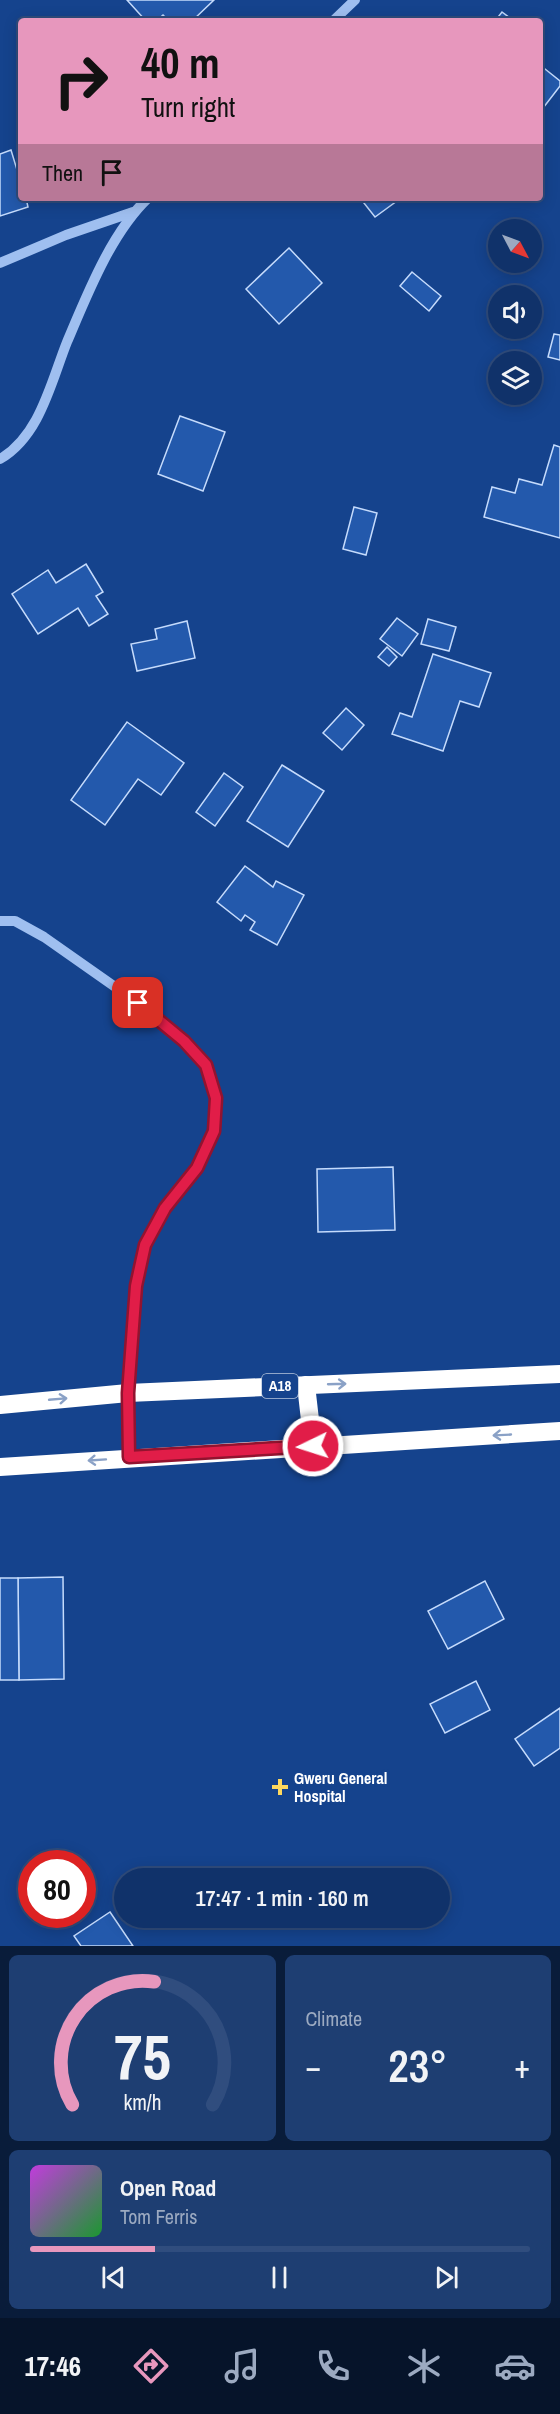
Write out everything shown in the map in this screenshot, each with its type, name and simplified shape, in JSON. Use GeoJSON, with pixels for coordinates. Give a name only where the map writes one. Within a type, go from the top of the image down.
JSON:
{"type":"FeatureCollection","features":[{"type":"Feature","properties":{"kind":"highway","name":"A18"},"geometry":{"type":"LineString","coordinates":[[0,1405],[128,1393],[560,1374]]}},
{"type":"Feature","properties":{"kind":"highway"},"geometry":{"type":"LineString","coordinates":[[306,1385],[313,1446]]}},
{"type":"Feature","properties":{"kind":"highway"},"geometry":{"type":"LineString","coordinates":[[0,1467],[560,1431]]}},
{"type":"Feature","properties":{"kind":"street"},"geometry":{"type":"LineString","coordinates":[[336,18],[355,0]]}},
{"type":"Feature","properties":{"kind":"street"},"geometry":{"type":"LineString","coordinates":[[0,459],[13,452],[34,425],[68,340],[105,260],[134,212],[145,201]]}},
{"type":"Feature","properties":{"kind":"street"},"geometry":{"type":"LineString","coordinates":[[0,264],[66,235],[134,212]]}},
{"type":"Feature","properties":{"kind":"street"},"geometry":{"type":"LineString","coordinates":[[0,921],[15,921],[44,937],[138,1003],[184,1041],[206,1065],[216,1098],[214,1131],[197,1168],[165,1208],[145,1245],[136,1286],[128,1393],[129,1457]]}},
{"type":"Feature","properties":{"kind":"building"},"geometry":{"type":"Polygon","coordinates":[[[127,0],[214,0],[195,18],[166,18],[163,15],[160,18],[143,18],[127,0]]]}},
{"type":"Feature","properties":{"kind":"building"},"geometry":{"type":"Polygon","coordinates":[[[502,12],[510,18],[497,18],[502,12]]]}},
{"type":"Feature","properties":{"kind":"building"},"geometry":{"type":"Polygon","coordinates":[[[543,67],[560,81],[560,86],[543,108],[543,67]]]}},
{"type":"Feature","properties":{"kind":"building"},"geometry":{"type":"Polygon","coordinates":[[[11,150],[18,173],[18,201],[27,201],[28,207],[0,216],[0,154],[11,150]]]}},
{"type":"Feature","properties":{"kind":"building"},"geometry":{"type":"Polygon","coordinates":[[[362,201],[397,201],[375,217],[362,201]]]}},
{"type":"Feature","properties":{"kind":"building"},"geometry":{"type":"Polygon","coordinates":[[[289,248],[322,283],[279,324],[246,289],[289,248]]]}},
{"type":"Feature","properties":{"kind":"building"},"geometry":{"type":"Polygon","coordinates":[[[412,272],[441,296],[429,311],[400,286],[412,272]]]}},
{"type":"Feature","properties":{"kind":"building"},"geometry":{"type":"Polygon","coordinates":[[[554,334],[560,335],[560,360],[548,357],[554,334]]]}},
{"type":"Feature","properties":{"kind":"building"},"geometry":{"type":"Polygon","coordinates":[[[180,416],[225,432],[203,491],[158,474],[180,416]]]}},
{"type":"Feature","properties":{"kind":"building"},"geometry":{"type":"Polygon","coordinates":[[[554,445],[560,447],[560,538],[484,517],[492,487],[515,493],[519,479],[542,485],[554,445]]]}},
{"type":"Feature","properties":{"kind":"building"},"geometry":{"type":"Polygon","coordinates":[[[354,507],[377,513],[366,555],[343,549],[354,507]]]}},
{"type":"Feature","properties":{"kind":"building"},"geometry":{"type":"Polygon","coordinates":[[[86,564],[103,592],[96,596],[108,614],[89,626],[78,608],[38,634],[12,594],[48,570],[56,583],[86,564]]]}},
{"type":"Feature","properties":{"kind":"building"},"geometry":{"type":"Polygon","coordinates":[[[397,618],[418,634],[402,656],[380,639],[397,618]]]}},
{"type":"Feature","properties":{"kind":"building"},"geometry":{"type":"Polygon","coordinates":[[[428,619],[456,627],[449,651],[421,644],[428,619]]]}},
{"type":"Feature","properties":{"kind":"building"},"geometry":{"type":"Polygon","coordinates":[[[187,621],[195,658],[137,671],[131,644],[157,639],[155,629],[187,621]]]}},
{"type":"Feature","properties":{"kind":"building"},"geometry":{"type":"Polygon","coordinates":[[[387,647],[397,657],[389,666],[378,657],[387,647]]]}},
{"type":"Feature","properties":{"kind":"building"},"geometry":{"type":"Polygon","coordinates":[[[433,654],[491,673],[479,707],[460,701],[443,751],[392,734],[400,713],[412,717],[433,654]]]}},
{"type":"Feature","properties":{"kind":"building"},"geometry":{"type":"Polygon","coordinates":[[[346,708],[364,725],[342,750],[323,733],[346,708]]]}},
{"type":"Feature","properties":{"kind":"building"},"geometry":{"type":"Polygon","coordinates":[[[127,722],[184,763],[161,795],[138,779],[105,825],[71,800],[127,722]]]}},
{"type":"Feature","properties":{"kind":"building"},"geometry":{"type":"Polygon","coordinates":[[[282,765],[324,791],[288,847],[247,821],[282,765]]]}},
{"type":"Feature","properties":{"kind":"building"},"geometry":{"type":"Polygon","coordinates":[[[224,773],[243,787],[215,826],[196,812],[224,773]]]}},
{"type":"Feature","properties":{"kind":"building"},"geometry":{"type":"Polygon","coordinates":[[[245,866],[273,887],[276,881],[304,895],[277,945],[250,930],[255,922],[245,915],[241,921],[217,902],[245,866]]]}},
{"type":"Feature","properties":{"kind":"building"},"geometry":{"type":"Polygon","coordinates":[[[393,1167],[395,1230],[318,1232],[317,1169],[393,1167]]]}},
{"type":"Feature","properties":{"kind":"building"},"geometry":{"type":"Polygon","coordinates":[[[63,1577],[64,1679],[19,1680],[18,1578],[63,1577]]]}},
{"type":"Feature","properties":{"kind":"building"},"geometry":{"type":"Polygon","coordinates":[[[0,1578],[18,1578],[19,1680],[0,1680],[0,1578]]]}},
{"type":"Feature","properties":{"kind":"building"},"geometry":{"type":"Polygon","coordinates":[[[485,1581],[504,1619],[448,1649],[428,1611],[485,1581]]]}},
{"type":"Feature","properties":{"kind":"building"},"geometry":{"type":"Polygon","coordinates":[[[476,1681],[490,1710],[445,1733],[430,1704],[476,1681]]]}},
{"type":"Feature","properties":{"kind":"building"},"geometry":{"type":"Polygon","coordinates":[[[560,1708],[560,1748],[534,1766],[515,1739],[560,1708]]]}},
{"type":"Feature","properties":{"kind":"building"},"geometry":{"type":"Polygon","coordinates":[[[110,1912],[114,1918],[114,1928],[121,1928],[133,1946],[81,1946],[74,1936],[86,1928],[96,1928],[96,1921],[110,1912]]]}},
{"type":"Feature","properties":{"kind":"place","name":"Gweru General Hospital"},"geometry":{"type":"Point","coordinates":[280,1787]}},
{"type":"Feature","properties":{"kind":"route"},"geometry":{"type":"LineString","coordinates":[[138,1003],[184,1041],[206,1065],[216,1098],[214,1131],[197,1168],[165,1208],[145,1245],[136,1286],[128,1393],[129,1457],[313,1446]]}}]}
